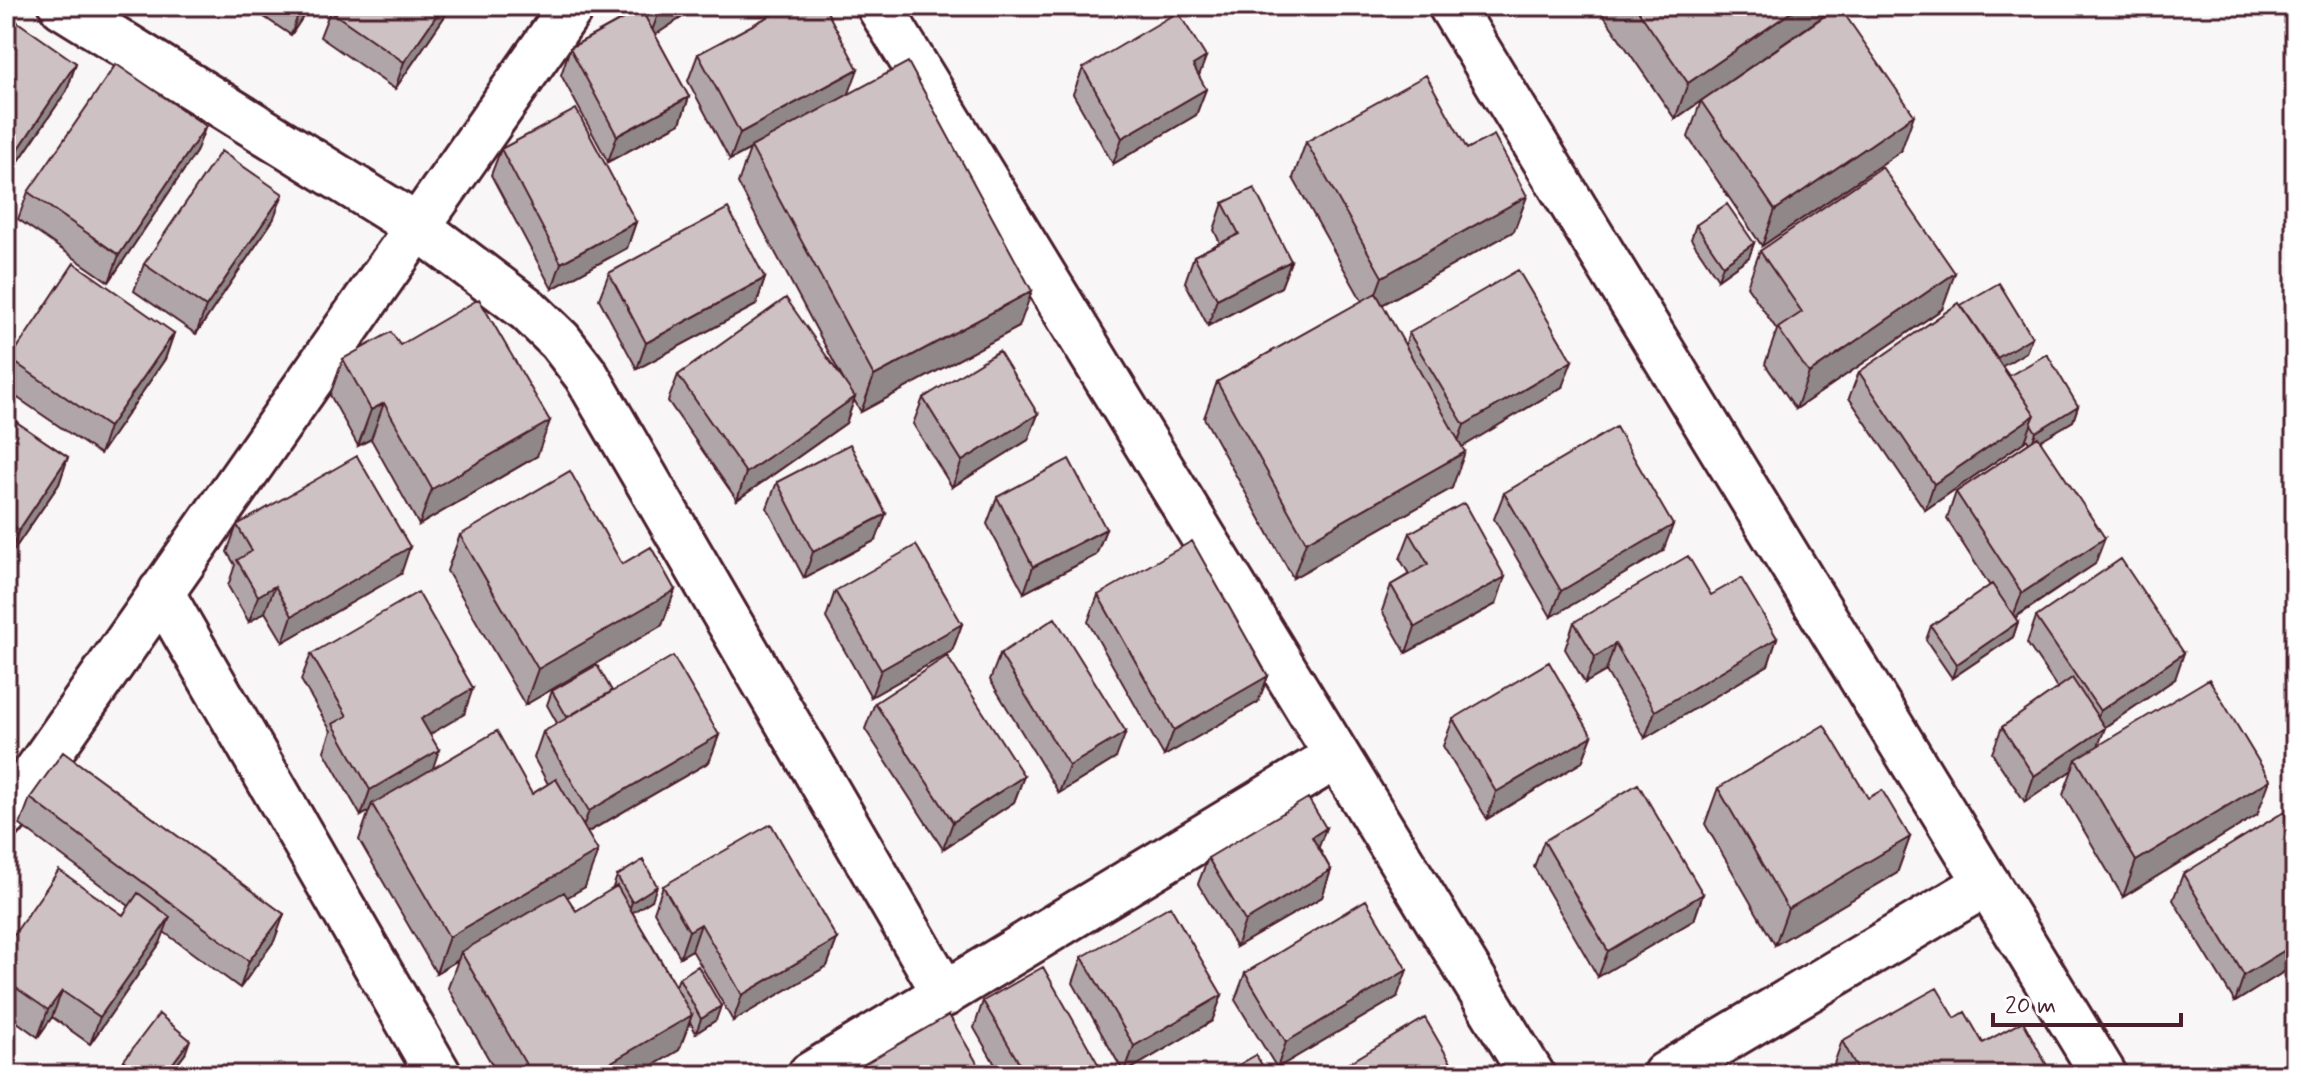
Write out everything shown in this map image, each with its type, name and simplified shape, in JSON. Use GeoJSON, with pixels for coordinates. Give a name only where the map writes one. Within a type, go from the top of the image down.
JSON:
{"type":"FeatureCollection","features":[{"type":"Feature","properties":{"kind":"street"},"geometry":{"type":"LineString","coordinates":[[62,6],[418,227],[528,310],[560,341],[586,375],[945,994]]}},
{"type":"Feature","properties":{"kind":"street"},"geometry":{"type":"LineString","coordinates":[[6,815],[572,6]]}},
{"type":"Feature","properties":{"kind":"street"},"geometry":{"type":"LineString","coordinates":[[879,6],[1532,1075]]}},
{"type":"Feature","properties":{"kind":"street"},"geometry":{"type":"LineString","coordinates":[[1451,6],[2104,1075]]}},
{"type":"Feature","properties":{"kind":"street"},"geometry":{"type":"LineString","coordinates":[[161,592],[439,1075]]}},
{"type":"Feature","properties":{"kind":"street"},"geometry":{"type":"LineString","coordinates":[[810,1075],[1337,756]]}},
{"type":"Feature","properties":{"kind":"street"},"geometry":{"type":"LineString","coordinates":[[1665,1075],[1987,883]]}},
{"type":"Feature","properties":{"kind":"building"},"geometry":{"type":"Polygon","coordinates":[[[333,6],[443,6],[404,62],[330,11],[333,6]]]}},
{"type":"Feature","properties":{"kind":"building"},"geometry":{"type":"Polygon","coordinates":[[[788,6],[824,6],[858,69],[740,133],[698,54],[788,6]]]}},
{"type":"Feature","properties":{"kind":"building"},"geometry":{"type":"Polygon","coordinates":[[[1635,6],[1800,6],[1688,83],[1635,6]]]}},
{"type":"Feature","properties":{"kind":"building"},"geometry":{"type":"Polygon","coordinates":[[[1839,6],[1914,115],[1775,210],[1701,101],[1839,6]]]}},
{"type":"Feature","properties":{"kind":"building"},"geometry":{"type":"Polygon","coordinates":[[[641,9],[689,97],[617,136],[570,48],[641,9]]]}},
{"type":"Feature","properties":{"kind":"building"},"geometry":{"type":"Polygon","coordinates":[[[1178,12],[1206,57],[1193,65],[1206,89],[1122,138],[1083,68],[1178,12]]]}},
{"type":"Feature","properties":{"kind":"building"},"geometry":{"type":"Polygon","coordinates":[[[9,16],[76,63],[14,156],[6,150],[6,20],[9,16]]]}},
{"type":"Feature","properties":{"kind":"building"},"geometry":{"type":"Polygon","coordinates":[[[908,62],[1032,291],[874,376],[751,147],[908,62]]]}},
{"type":"Feature","properties":{"kind":"building"},"geometry":{"type":"Polygon","coordinates":[[[116,64],[206,126],[119,255],[28,192],[116,64]]]}},
{"type":"Feature","properties":{"kind":"building"},"geometry":{"type":"Polygon","coordinates":[[[1426,75],[1467,149],[1494,135],[1527,196],[1382,277],[1306,142],[1426,75]]]}},
{"type":"Feature","properties":{"kind":"building"},"geometry":{"type":"Polygon","coordinates":[[[576,109],[636,222],[561,263],[501,149],[576,109]]]}},
{"type":"Feature","properties":{"kind":"building"},"geometry":{"type":"Polygon","coordinates":[[[221,151],[283,194],[206,307],[144,264],[221,151]]]}},
{"type":"Feature","properties":{"kind":"building"},"geometry":{"type":"Polygon","coordinates":[[[1882,167],[1955,273],[1809,373],[1778,328],[1802,312],[1760,251],[1882,167]]]}},
{"type":"Feature","properties":{"kind":"building"},"geometry":{"type":"Polygon","coordinates":[[[1254,188],[1291,261],[1217,299],[1194,256],[1239,234],[1223,203],[1254,188]]]}},
{"type":"Feature","properties":{"kind":"building"},"geometry":{"type":"Polygon","coordinates":[[[1727,204],[1754,243],[1723,265],[1696,225],[1727,204]]]}},
{"type":"Feature","properties":{"kind":"building"},"geometry":{"type":"Polygon","coordinates":[[[728,208],[765,278],[646,343],[609,273],[728,208]]]}},
{"type":"Feature","properties":{"kind":"building"},"geometry":{"type":"Polygon","coordinates":[[[74,263],[174,333],[109,427],[10,359],[74,263]]]}},
{"type":"Feature","properties":{"kind":"building"},"geometry":{"type":"Polygon","coordinates":[[[1518,270],[1572,361],[1464,425],[1409,333],[1518,270]]]}},
{"type":"Feature","properties":{"kind":"building"},"geometry":{"type":"Polygon","coordinates":[[[1999,283],[2032,337],[1997,358],[1961,305],[1999,283]]]}},
{"type":"Feature","properties":{"kind":"building"},"geometry":{"type":"Polygon","coordinates":[[[1376,293],[1465,452],[1306,542],[1217,382],[1376,293]]]}},
{"type":"Feature","properties":{"kind":"building"},"geometry":{"type":"Polygon","coordinates":[[[786,298],[855,397],[746,473],[678,375],[786,298]]]}},
{"type":"Feature","properties":{"kind":"building"},"geometry":{"type":"Polygon","coordinates":[[[479,299],[550,421],[432,489],[384,403],[371,410],[343,359],[391,332],[400,345],[479,299]]]}},
{"type":"Feature","properties":{"kind":"building"},"geometry":{"type":"Polygon","coordinates":[[[1959,303],[2035,415],[1934,484],[1859,372],[1959,303]]]}},
{"type":"Feature","properties":{"kind":"building"},"geometry":{"type":"Polygon","coordinates":[[[999,351],[1038,414],[962,461],[923,398],[999,351]]]}},
{"type":"Feature","properties":{"kind":"building"},"geometry":{"type":"Polygon","coordinates":[[[2047,354],[2078,406],[2036,432],[2031,424],[2035,415],[2009,376],[2047,354]]]}},
{"type":"Feature","properties":{"kind":"building"},"geometry":{"type":"Polygon","coordinates":[[[6,415],[68,457],[19,530],[6,521],[6,415]]]}},
{"type":"Feature","properties":{"kind":"building"},"geometry":{"type":"Polygon","coordinates":[[[1616,427],[1673,525],[1561,591],[1504,493],[1616,427]]]}},
{"type":"Feature","properties":{"kind":"building"},"geometry":{"type":"Polygon","coordinates":[[[2038,437],[2105,538],[2022,593],[1956,492],[2038,437]]]}},
{"type":"Feature","properties":{"kind":"building"},"geometry":{"type":"Polygon","coordinates":[[[850,444],[886,514],[813,552],[777,482],[850,444]]]}},
{"type":"Feature","properties":{"kind":"building"},"geometry":{"type":"Polygon","coordinates":[[[357,456],[410,547],[292,616],[275,586],[258,596],[237,560],[252,551],[237,525],[357,456]]]}},
{"type":"Feature","properties":{"kind":"building"},"geometry":{"type":"Polygon","coordinates":[[[1069,459],[1106,529],[1033,567],[997,497],[1069,459]]]}},
{"type":"Feature","properties":{"kind":"building"},"geometry":{"type":"Polygon","coordinates":[[[570,471],[622,564],[651,547],[675,590],[538,669],[460,535],[570,471]]]}},
{"type":"Feature","properties":{"kind":"building"},"geometry":{"type":"Polygon","coordinates":[[[1464,503],[1505,577],[1415,627],[1391,585],[1428,564],[1410,533],[1464,503]]]}},
{"type":"Feature","properties":{"kind":"building"},"geometry":{"type":"Polygon","coordinates":[[[1192,541],[1268,676],[1174,730],[1098,595],[1192,541]]]}},
{"type":"Feature","properties":{"kind":"building"},"geometry":{"type":"Polygon","coordinates":[[[916,545],[962,624],[881,670],[835,591],[916,545]]]}},
{"type":"Feature","properties":{"kind":"building"},"geometry":{"type":"Polygon","coordinates":[[[1688,556],[1711,595],[1741,578],[1777,638],[1655,711],[1615,644],[1595,657],[1574,622],[1688,556]]]}},
{"type":"Feature","properties":{"kind":"building"},"geometry":{"type":"Polygon","coordinates":[[[2121,559],[2184,653],[2100,711],[2036,617],[2121,559]]]}},
{"type":"Feature","properties":{"kind":"building"},"geometry":{"type":"Polygon","coordinates":[[[1992,584],[2018,622],[1957,664],[1931,626],[1992,584]]]}},
{"type":"Feature","properties":{"kind":"building"},"geometry":{"type":"Polygon","coordinates":[[[418,592],[473,688],[421,719],[439,750],[370,790],[333,724],[347,716],[311,654],[418,592]]]}},
{"type":"Feature","properties":{"kind":"building"},"geometry":{"type":"Polygon","coordinates":[[[1055,618],[1126,732],[1069,766],[1000,654],[1055,618]]]}},
{"type":"Feature","properties":{"kind":"building"},"geometry":{"type":"Polygon","coordinates":[[[673,656],[719,735],[589,811],[543,732],[673,656]]]}},
{"type":"Feature","properties":{"kind":"building"},"geometry":{"type":"Polygon","coordinates":[[[947,656],[1024,776],[953,822],[875,703],[947,656]]]}},
{"type":"Feature","properties":{"kind":"building"},"geometry":{"type":"Polygon","coordinates":[[[1549,662],[1592,736],[1496,792],[1453,719],[1549,662]]]}},
{"type":"Feature","properties":{"kind":"building"},"geometry":{"type":"Polygon","coordinates":[[[597,665],[612,691],[567,717],[552,691],[597,665]]]}},
{"type":"Feature","properties":{"kind":"building"},"geometry":{"type":"Polygon","coordinates":[[[2072,678],[2105,728],[2034,776],[2002,727],[2072,678]]]}},
{"type":"Feature","properties":{"kind":"building"},"geometry":{"type":"Polygon","coordinates":[[[2209,679],[2270,780],[2136,861],[2076,759],[2209,679]]]}},
{"type":"Feature","properties":{"kind":"building"},"geometry":{"type":"Polygon","coordinates":[[[1824,725],[1868,798],[1882,790],[1910,837],[1788,909],[1718,788],[1824,725]]]}},
{"type":"Feature","properties":{"kind":"building"},"geometry":{"type":"Polygon","coordinates":[[[497,731],[532,794],[556,779],[598,851],[449,937],[372,804],[497,731]]]}},
{"type":"Feature","properties":{"kind":"building"},"geometry":{"type":"Polygon","coordinates":[[[63,752],[284,914],[249,961],[30,798],[63,752]]]}},
{"type":"Feature","properties":{"kind":"building"},"geometry":{"type":"Polygon","coordinates":[[[1638,784],[1703,894],[1608,951],[1544,841],[1638,784]]]}},
{"type":"Feature","properties":{"kind":"building"},"geometry":{"type":"Polygon","coordinates":[[[1308,798],[1326,828],[1312,837],[1331,870],[1245,921],[1208,858],[1308,798]]]}},
{"type":"Feature","properties":{"kind":"building"},"geometry":{"type":"Polygon","coordinates":[[[2284,812],[2295,830],[2295,944],[2244,975],[2183,874],[2284,812]]]}},
{"type":"Feature","properties":{"kind":"building"},"geometry":{"type":"Polygon","coordinates":[[[771,824],[837,939],[742,995],[701,924],[689,931],[663,886],[771,824]]]}},
{"type":"Feature","properties":{"kind":"building"},"geometry":{"type":"Polygon","coordinates":[[[643,860],[657,886],[632,902],[617,876],[643,860]]]}},
{"type":"Feature","properties":{"kind":"building"},"geometry":{"type":"Polygon","coordinates":[[[59,870],[123,915],[138,893],[170,917],[100,1017],[62,991],[48,1010],[6,981],[6,946],[59,870]]]}},
{"type":"Feature","properties":{"kind":"building"},"geometry":{"type":"Polygon","coordinates":[[[617,886],[692,1015],[589,1075],[532,1075],[461,952],[564,892],[576,911],[617,886]]]}},
{"type":"Feature","properties":{"kind":"building"},"geometry":{"type":"Polygon","coordinates":[[[1366,900],[1407,970],[1286,1042],[1245,973],[1366,900]]]}},
{"type":"Feature","properties":{"kind":"building"},"geometry":{"type":"Polygon","coordinates":[[[1170,906],[1222,995],[1134,1046],[1082,957],[1170,906]]]}},
{"type":"Feature","properties":{"kind":"building"},"geometry":{"type":"Polygon","coordinates":[[[698,966],[721,1006],[701,1019],[679,978],[698,966]]]}},
{"type":"Feature","properties":{"kind":"building"},"geometry":{"type":"Polygon","coordinates":[[[1043,967],[1101,1069],[1090,1075],[1026,1075],[983,1001],[1043,967]]]}},
{"type":"Feature","properties":{"kind":"building"},"geometry":{"type":"Polygon","coordinates":[[[1937,988],[1955,1018],[1965,1012],[1983,1043],[2023,1021],[2052,1075],[1861,1075],[1842,1041],[1937,988]]]}},
{"type":"Feature","properties":{"kind":"building"},"geometry":{"type":"Polygon","coordinates":[[[159,1014],[190,1040],[164,1075],[142,1075],[124,1060],[159,1014]]]}},
{"type":"Feature","properties":{"kind":"building"},"geometry":{"type":"Polygon","coordinates":[[[949,1015],[984,1075],[866,1075],[861,1066],[949,1015]]]}},
{"type":"Feature","properties":{"kind":"building"},"geometry":{"type":"Polygon","coordinates":[[[1425,1018],[1458,1075],[1329,1075],[1425,1018]]]}},
{"type":"Feature","properties":{"kind":"building"},"geometry":{"type":"Polygon","coordinates":[[[1256,1055],[1268,1075],[1221,1075],[1256,1055]]]}}]}
